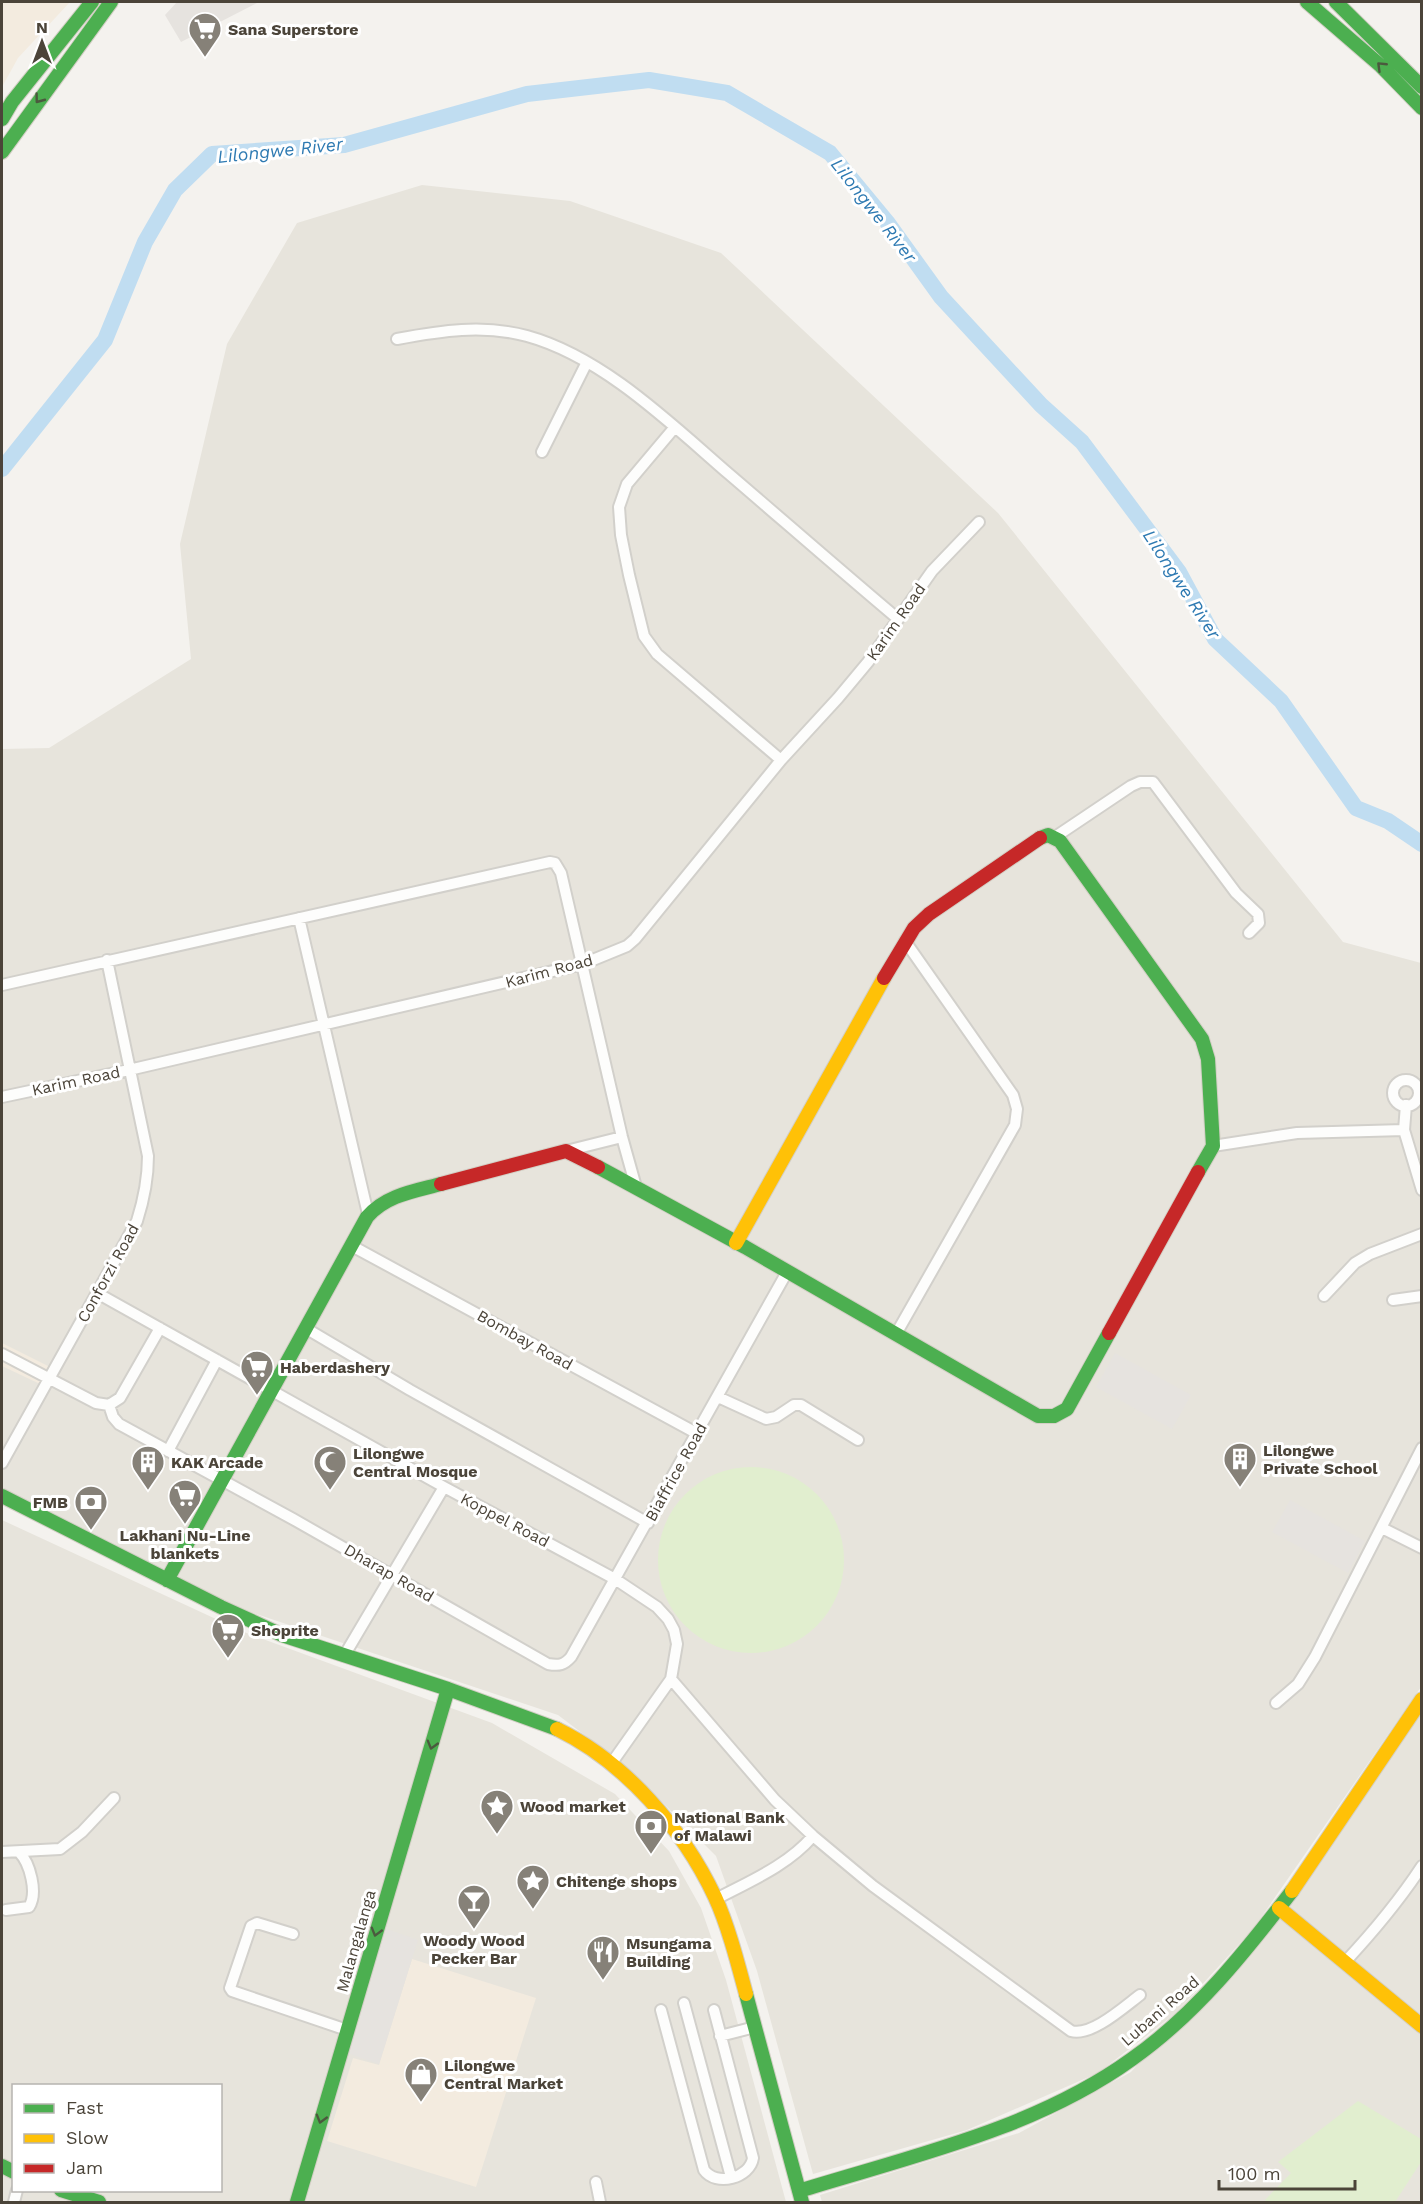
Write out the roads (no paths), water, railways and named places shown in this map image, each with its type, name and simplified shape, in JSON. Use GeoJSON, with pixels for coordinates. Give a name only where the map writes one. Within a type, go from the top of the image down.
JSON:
{"type":"FeatureCollection","features":[{"type":"Feature","properties":{"kind":"main road"},"geometry":{"type":"LineString","coordinates":[[2,119],[12,102],[92,2]]}},
{"type":"Feature","properties":{"kind":"main road"},"geometry":{"type":"LineString","coordinates":[[2,152],[111,2]]}},
{"type":"Feature","properties":{"kind":"main road"},"geometry":{"type":"LineString","coordinates":[[1306,2],[1359,45],[1422,108]]}},
{"type":"Feature","properties":{"kind":"main road"},"geometry":{"type":"LineString","coordinates":[[1336,2],[1422,87]]}},
{"type":"Feature","properties":{"kind":"main road"},"geometry":{"type":"LineString","coordinates":[[167,1580],[368,1214],[380,1202],[394,1197],[566,1151],[736,1242],[1038,1416],[1054,1417],[1067,1409],[1212,1146],[1208,1059],[1202,1039],[1067,850],[1055,837],[1041,836],[1036,839],[928,915],[914,928],[736,1242]]}},
{"type":"Feature","properties":{"kind":"main road"},"geometry":{"type":"LineString","coordinates":[[2,1496],[248,1621],[282,1635],[529,1717],[583,1743],[611,1764],[676,1830],[695,1858],[716,1899],[740,1972],[801,2197]]}},
{"type":"Feature","properties":{"kind":"main road","name":"Malangalanga"},"geometry":{"type":"LineString","coordinates":[[297,2202],[448,1689]]}},
{"type":"Feature","properties":{"kind":"main road","name":"Lubani Road"},"geometry":{"type":"LineString","coordinates":[[801,2197],[980,2135],[1040,2109],[1104,2077],[1158,2039],[1183,2017],[1228,1970],[1278,1908],[1312,1863],[1422,1699]]}},
{"type":"Feature","properties":{"kind":"main road"},"geometry":{"type":"LineString","coordinates":[[1278,1908],[1422,2026]]}},
{"type":"Feature","properties":{"kind":"main road"},"geometry":{"type":"LineString","coordinates":[[68,2195],[99,2202]]}},
{"type":"Feature","properties":{"kind":"street"},"geometry":{"type":"LineString","coordinates":[[397,339],[456,329],[501,331],[528,336],[552,344],[587,363],[627,389],[675,427],[898,619]]}},
{"type":"Feature","properties":{"kind":"street"},"geometry":{"type":"LineString","coordinates":[[542,452],[587,363]]}},
{"type":"Feature","properties":{"kind":"street"},"geometry":{"type":"LineString","coordinates":[[675,427],[627,484],[619,507],[621,535],[644,636],[657,654],[782,760]]}},
{"type":"Feature","properties":{"kind":"street","name":"Karim Road"},"geometry":{"type":"LineString","coordinates":[[2,1097],[129,1070],[583,964],[627,946],[782,760],[838,699],[868,662],[932,571],[979,522]]}},
{"type":"Feature","properties":{"kind":"street"},"geometry":{"type":"LineString","coordinates":[[1055,837],[1131,786],[1140,782],[1152,782],[1236,893],[1258,914],[1258,923],[1249,933]]}},
{"type":"Feature","properties":{"kind":"street"},"geometry":{"type":"LineString","coordinates":[[2,985],[550,862],[555,863],[561,873],[622,1137],[636,1187]]}},
{"type":"Feature","properties":{"kind":"street"},"geometry":{"type":"LineString","coordinates":[[299,918],[368,1214]]}},
{"type":"Feature","properties":{"kind":"street"},"geometry":{"type":"LineString","coordinates":[[896,1334],[1015,1125],[1017,1109],[1013,1095],[905,941]]}},
{"type":"Feature","properties":{"kind":"street","name":"Conforzi Road"},"geometry":{"type":"LineString","coordinates":[[2,1463],[137,1221],[148,1177],[147,1156],[107,960]]}},
{"type":"Feature","properties":{"kind":"street"},"geometry":{"type":"LineString","coordinates":[[1406,1105],[1404,1130],[1422,1190]]}},
{"type":"Feature","properties":{"kind":"street"},"geometry":{"type":"LineString","coordinates":[[1212,1146],[1298,1132],[1404,1130]]}},
{"type":"Feature","properties":{"kind":"street"},"geometry":{"type":"LineString","coordinates":[[566,1151],[622,1137]]}},
{"type":"Feature","properties":{"kind":"street"},"geometry":{"type":"LineString","coordinates":[[1324,1296],[1355,1263],[1370,1254],[1422,1234]]}},
{"type":"Feature","properties":{"kind":"street","name":"Bombay Road"},"geometry":{"type":"LineString","coordinates":[[352,1246],[698,1434]]}},
{"type":"Feature","properties":{"kind":"street","name":"Biaffrice Road"},"geometry":{"type":"LineString","coordinates":[[558,1665],[565,1663],[571,1657],[787,1272]]}},
{"type":"Feature","properties":{"kind":"street","name":"Koppel Road"},"geometry":{"type":"LineString","coordinates":[[97,1293],[444,1487],[615,1579],[645,1598],[668,1619],[674,1630],[677,1644],[671,1679],[611,1764]]}},
{"type":"Feature","properties":{"kind":"street"},"geometry":{"type":"LineString","coordinates":[[1393,1300],[1422,1296]]}},
{"type":"Feature","properties":{"kind":"street"},"geometry":{"type":"LineString","coordinates":[[2,1354],[96,1403],[109,1405],[120,1398],[160,1328]]}},
{"type":"Feature","properties":{"kind":"street"},"geometry":{"type":"LineString","coordinates":[[306,1329],[648,1523]]}},
{"type":"Feature","properties":{"kind":"street"},"geometry":{"type":"LineString","coordinates":[[168,1451],[218,1360]]}},
{"type":"Feature","properties":{"kind":"street"},"geometry":{"type":"LineString","coordinates":[[718,1397],[766,1419],[776,1417],[795,1405],[801,1406],[858,1440]]}},
{"type":"Feature","properties":{"kind":"street","name":"Dharap Road"},"geometry":{"type":"LineString","coordinates":[[109,1405],[113,1417],[119,1424],[548,1664],[558,1665]]}},
{"type":"Feature","properties":{"kind":"street"},"geometry":{"type":"LineString","coordinates":[[1276,1704],[1298,1684],[1315,1657],[1422,1448]]}},
{"type":"Feature","properties":{"kind":"street"},"geometry":{"type":"LineString","coordinates":[[344,1656],[444,1487]]}},
{"type":"Feature","properties":{"kind":"street"},"geometry":{"type":"LineString","coordinates":[[1382,1528],[1422,1548]]}},
{"type":"Feature","properties":{"kind":"street"},"geometry":{"type":"LineString","coordinates":[[671,1679],[775,1800],[813,1836],[873,1886],[1073,2032],[1095,2027],[1140,1995]]}},
{"type":"Feature","properties":{"kind":"street"},"geometry":{"type":"LineString","coordinates":[[2,1852],[60,1850],[82,1832],[114,1798]]}},
{"type":"Feature","properties":{"kind":"street"},"geometry":{"type":"LineString","coordinates":[[716,1899],[778,1866],[801,1850],[813,1836]]}},
{"type":"Feature","properties":{"kind":"street"},"geometry":{"type":"LineString","coordinates":[[6,1910],[29,1907],[32,1902],[31,1873],[25,1858],[19,1852]]}},
{"type":"Feature","properties":{"kind":"street"},"geometry":{"type":"LineString","coordinates":[[1345,1962],[1403,1894],[1421,1866]]}},
{"type":"Feature","properties":{"kind":"street"},"geometry":{"type":"LineString","coordinates":[[293,1934],[257,1923],[251,1926],[230,1988],[232,1991],[347,2030]]}},
{"type":"Feature","properties":{"kind":"street"},"geometry":{"type":"LineString","coordinates":[[684,2003],[730,2177]]}},
{"type":"Feature","properties":{"kind":"street"},"geometry":{"type":"LineString","coordinates":[[661,2010],[704,2170],[713,2179],[719,2180],[748,2170],[753,2158],[714,2010]]}},
{"type":"Feature","properties":{"kind":"street"},"geometry":{"type":"LineString","coordinates":[[720,2036],[755,2027]]}},
{"type":"Feature","properties":{"kind":"street"},"geometry":{"type":"LineString","coordinates":[[596,2182],[600,2202]]}},
{"type":"Feature","properties":{"kind":"waterway","name":"Lilongwe River"},"geometry":{"type":"LineString","coordinates":[[2,469],[105,340],[145,242],[175,190],[212,154],[344,145],[527,94],[649,80],[727,93],[830,153],[887,222],[941,297],[1041,405],[1082,442],[1179,572],[1215,639],[1281,701],[1356,808],[1388,821],[1422,844]]}},
{"type":"Feature","properties":{"kind":"place","name":"Sana Superstore"},"geometry":{"type":"Point","coordinates":[205,58]}},
{"type":"Feature","properties":{"kind":"place","name":"Haberdashery"},"geometry":{"type":"Point","coordinates":[257,1396]}},
{"type":"Feature","properties":{"kind":"place","name":"Lilongwe Private School"},"geometry":{"type":"Point","coordinates":[1240,1488]}},
{"type":"Feature","properties":{"kind":"place","name":"KAK Arcade"},"geometry":{"type":"Point","coordinates":[148,1491]}},
{"type":"Feature","properties":{"kind":"place","name":"Lilongwe Central Mosque"},"geometry":{"type":"Point","coordinates":[330,1491]}},
{"type":"Feature","properties":{"kind":"place","name":"Lakhani Nu-Line blankets"},"geometry":{"type":"Point","coordinates":[185,1525]}},
{"type":"Feature","properties":{"kind":"place","name":"FMB"},"geometry":{"type":"Point","coordinates":[91,1531]}},
{"type":"Feature","properties":{"kind":"place","name":"Shoprite"},"geometry":{"type":"Point","coordinates":[228,1659]}},
{"type":"Feature","properties":{"kind":"place","name":"Wood market"},"geometry":{"type":"Point","coordinates":[497,1835]}},
{"type":"Feature","properties":{"kind":"place","name":"National Bank of Malawi"},"geometry":{"type":"Point","coordinates":[651,1855]}},
{"type":"Feature","properties":{"kind":"place","name":"Chitenge shops"},"geometry":{"type":"Point","coordinates":[533,1910]}},
{"type":"Feature","properties":{"kind":"place","name":"Woody Wood Pecker Bar"},"geometry":{"type":"Point","coordinates":[474,1930]}},
{"type":"Feature","properties":{"kind":"place","name":"Msungama Building"},"geometry":{"type":"Point","coordinates":[603,1981]}},
{"type":"Feature","properties":{"kind":"place","name":"Lilongwe Central Market"},"geometry":{"type":"Point","coordinates":[421,2103]}}]}
